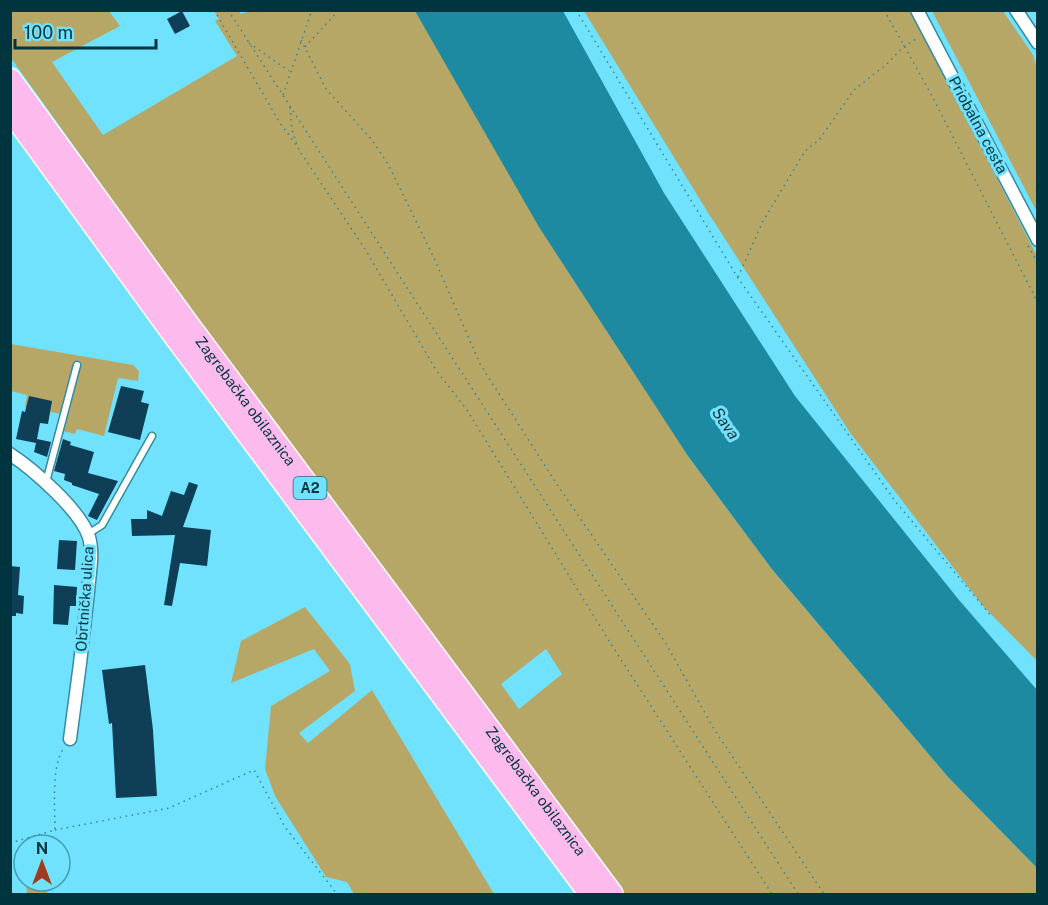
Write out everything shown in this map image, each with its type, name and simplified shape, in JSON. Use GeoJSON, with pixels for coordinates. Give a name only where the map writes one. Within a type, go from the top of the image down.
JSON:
{"type":"FeatureCollection","features":[{"type":"Feature","properties":{"kind":"highway","name":"Zagrebačka obilaznica"},"geometry":{"type":"LineString","coordinates":[[10,79],[194,333],[612,894]]}},
{"type":"Feature","properties":{"kind":"highway","name":"Zagrebačka obilaznica"},"geometry":{"type":"LineString","coordinates":[[10,110],[173,334],[590,894]]}},
{"type":"Feature","properties":{"kind":"street","name":"Priobalna cesta"},"geometry":{"type":"LineString","coordinates":[[917,10],[1038,240]]}},
{"type":"Feature","properties":{"kind":"street"},"geometry":{"type":"LineString","coordinates":[[1016,10],[1038,43]]}},
{"type":"Feature","properties":{"kind":"street","name":"Obrtnička ulica"},"geometry":{"type":"LineString","coordinates":[[10,454],[46,482],[88,534],[90,564],[70,739]]}},
{"type":"Feature","properties":{"kind":"lane"},"geometry":{"type":"LineString","coordinates":[[46,482],[77,365]]}},
{"type":"Feature","properties":{"kind":"lane"},"geometry":{"type":"LineString","coordinates":[[88,534],[102,525],[107,518],[152,436]]}},
{"type":"Feature","properties":{"kind":"path"},"geometry":{"type":"LineString","coordinates":[[214,10],[280,123],[365,249],[436,370],[467,410],[611,644],[772,894]]}},
{"type":"Feature","properties":{"kind":"path"},"geometry":{"type":"LineString","coordinates":[[228,10],[798,894]]}},
{"type":"Feature","properties":{"kind":"path"},"geometry":{"type":"LineString","coordinates":[[283,96],[312,10]]}},
{"type":"Feature","properties":{"kind":"path"},"geometry":{"type":"LineString","coordinates":[[305,48],[339,10]]}},
{"type":"Feature","properties":{"kind":"path"},"geometry":{"type":"LineString","coordinates":[[576,10],[738,278],[896,501],[992,617]]}},
{"type":"Feature","properties":{"kind":"path"},"geometry":{"type":"LineString","coordinates":[[884,10],[931,94],[1038,303]]}},
{"type":"Feature","properties":{"kind":"path"},"geometry":{"type":"LineString","coordinates":[[738,278],[763,221],[805,151],[819,140],[854,90],[888,63],[904,46],[922,36]]}},
{"type":"Feature","properties":{"kind":"path"},"geometry":{"type":"LineString","coordinates":[[302,40],[326,89],[372,140],[388,164],[434,258],[480,364],[556,483],[664,642],[714,729],[824,894]]}},
{"type":"Feature","properties":{"kind":"path"},"geometry":{"type":"LineString","coordinates":[[248,43],[277,65],[291,72]]}},
{"type":"Feature","properties":{"kind":"path"},"geometry":{"type":"LineString","coordinates":[[290,106],[292,130],[299,150]]}},
{"type":"Feature","properties":{"kind":"path"},"geometry":{"type":"LineString","coordinates":[[55,830],[54,794],[59,754],[70,739]]}},
{"type":"Feature","properties":{"kind":"path"},"geometry":{"type":"LineString","coordinates":[[10,843],[55,830],[169,808],[254,770],[285,827],[337,894]]}},
{"type":"Feature","properties":{"kind":"shaded area"},"geometry":{"type":"Polygon","coordinates":[[[254,10],[415,11],[688,456],[771,568],[948,777],[1037,868],[1037,894],[624,894],[229,363],[11,58],[10,11],[109,11],[120,26],[52,62],[103,135],[237,56],[215,21],[219,19],[214,11],[239,11],[241,14],[254,10]],[[546,649],[501,684],[519,709],[562,674],[546,649]]]}},
{"type":"Feature","properties":{"kind":"shaded area"},"geometry":{"type":"Polygon","coordinates":[[[584,11],[910,11],[1037,256],[1037,661],[982,605],[851,434],[707,211],[584,11]]]}},
{"type":"Feature","properties":{"kind":"shaded area"},"geometry":{"type":"Polygon","coordinates":[[[932,11],[1003,11],[1033,55],[1038,71],[1037,212],[932,11]]]}},
{"type":"Feature","properties":{"kind":"shaded area"},"geometry":{"type":"Polygon","coordinates":[[[11,344],[133,365],[139,371],[138,381],[118,378],[104,436],[77,429],[75,434],[59,430],[61,414],[25,407],[27,395],[11,391],[11,344]]]}},
{"type":"Feature","properties":{"kind":"shaded area"},"geometry":{"type":"Polygon","coordinates":[[[305,607],[350,664],[355,691],[299,733],[308,743],[372,690],[494,894],[354,894],[347,882],[326,877],[275,796],[265,769],[271,706],[330,671],[314,649],[231,683],[241,641],[305,607]]]}},
{"type":"Feature","properties":{"kind":"water","name":"Sava"},"geometry":{"type":"Polygon","coordinates":[[[415,11],[563,11],[664,193],[795,396],[959,600],[1037,690],[1037,868],[948,777],[771,568],[688,456],[539,227],[415,11]]]}},
{"type":"Feature","properties":{"kind":"building"},"geometry":{"type":"Polygon","coordinates":[[[182,11],[190,26],[175,34],[167,19],[182,11]]]}},
{"type":"Feature","properties":{"kind":"building"},"geometry":{"type":"Polygon","coordinates":[[[121,386],[144,391],[141,402],[149,404],[140,440],[108,432],[121,386]]]}},
{"type":"Feature","properties":{"kind":"building"},"geometry":{"type":"Polygon","coordinates":[[[29,396],[52,401],[48,424],[40,423],[37,439],[51,442],[47,457],[34,452],[36,443],[16,439],[22,411],[25,412],[29,396]]]}},
{"type":"Feature","properties":{"kind":"building"},"geometry":{"type":"Polygon","coordinates":[[[63,439],[71,442],[70,445],[94,452],[88,473],[118,481],[97,520],[88,516],[99,494],[72,485],[64,480],[65,474],[54,471],[63,439]]]}},
{"type":"Feature","properties":{"kind":"building"},"geometry":{"type":"Polygon","coordinates":[[[189,482],[198,485],[183,527],[211,530],[207,566],[180,563],[172,606],[164,605],[175,535],[132,536],[131,519],[147,519],[147,510],[162,516],[171,491],[184,495],[189,482]]]}},
{"type":"Feature","properties":{"kind":"building"},"geometry":{"type":"Polygon","coordinates":[[[59,540],[77,541],[75,570],[57,569],[59,540]]]}},
{"type":"Feature","properties":{"kind":"building"},"geometry":{"type":"Polygon","coordinates":[[[10,566],[20,567],[18,595],[24,596],[23,614],[16,613],[16,616],[10,616],[10,566]]]}},
{"type":"Feature","properties":{"kind":"building"},"geometry":{"type":"Polygon","coordinates":[[[54,585],[77,587],[76,606],[70,606],[68,625],[53,624],[54,585]]]}},
{"type":"Feature","properties":{"kind":"building"},"geometry":{"type":"Polygon","coordinates":[[[145,665],[153,730],[157,796],[116,798],[112,723],[109,724],[102,670],[145,665]]]}}]}
